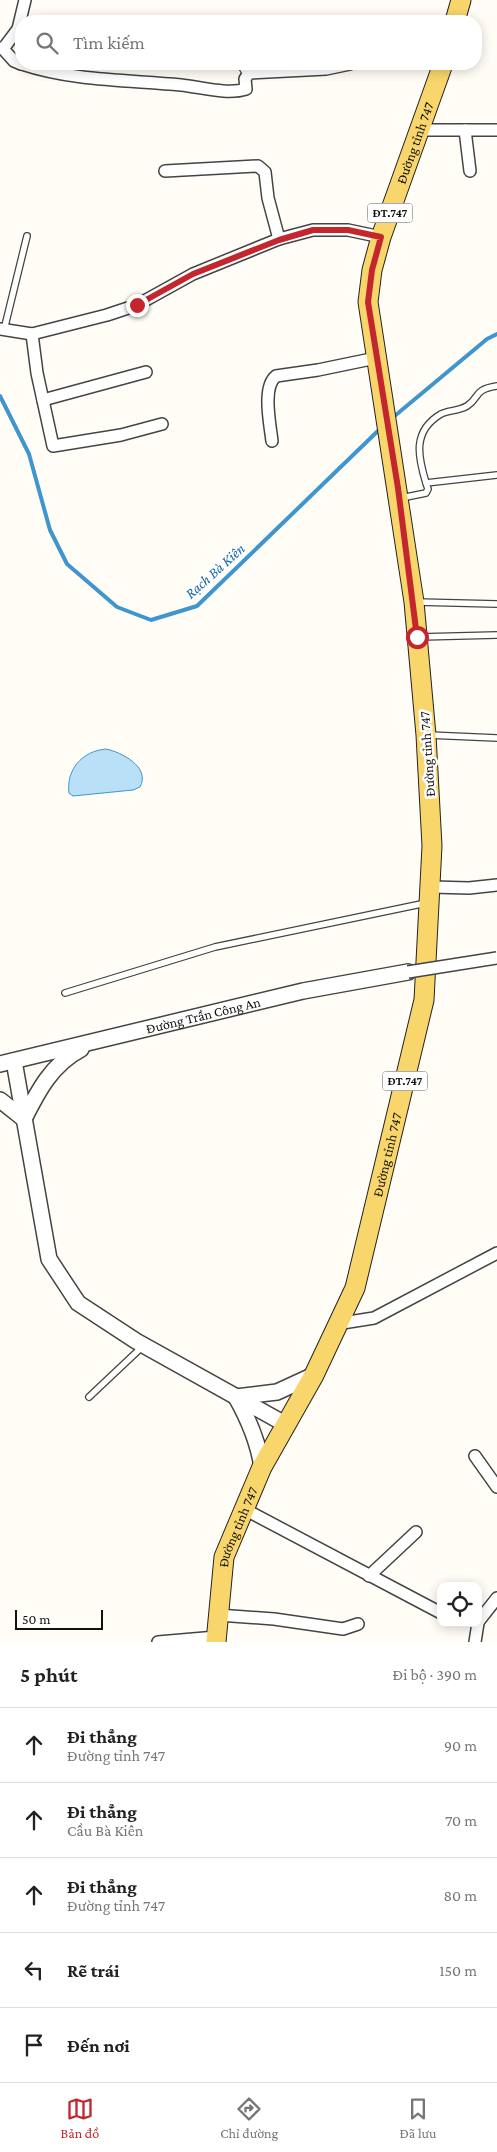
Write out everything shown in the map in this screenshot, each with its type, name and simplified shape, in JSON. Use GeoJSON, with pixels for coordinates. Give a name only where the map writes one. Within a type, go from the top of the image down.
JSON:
{"type":"FeatureCollection","features":[{"type":"Feature","properties":{"kind":"main road"},"geometry":{"type":"LineString","coordinates":[[457,15],[461,0]]}},
{"type":"Feature","properties":{"kind":"main road","name":"Đường tỉnh 747"},"geometry":{"type":"LineString","coordinates":[[377,363],[368,302],[372,270],[381,237],[441,70]]}},
{"type":"Feature","properties":{"kind":"main road","name":"ĐT.747"},"geometry":{"type":"LineString","coordinates":[[377,363],[399,493]]}},
{"type":"Feature","properties":{"kind":"main road","name":"Đường tỉnh 747"},"geometry":{"type":"LineString","coordinates":[[216,1639],[224,1557],[262,1467],[314,1375],[336,1324],[355,1288],[424,1000],[431,895],[432,846],[426,735],[414,602],[399,493]]}},
{"type":"Feature","properties":{"kind":"street"},"geometry":{"type":"LineString","coordinates":[[22,15],[25,0]]}},
{"type":"Feature","properties":{"kind":"street"},"geometry":{"type":"LineString","coordinates":[[15,41],[1,49],[15,61]]}},
{"type":"Feature","properties":{"kind":"street"},"geometry":{"type":"LineString","coordinates":[[40,70],[124,82],[227,90],[246,89],[249,73],[307,70]]}},
{"type":"Feature","properties":{"kind":"street"},"geometry":{"type":"LineString","coordinates":[[420,130],[493,130],[497,141]]}},
{"type":"Feature","properties":{"kind":"street"},"geometry":{"type":"LineString","coordinates":[[465,130],[470,171]]}},
{"type":"Feature","properties":{"kind":"street"},"geometry":{"type":"LineString","coordinates":[[165,171],[258,166],[265,172],[268,198],[279,240]]}},
{"type":"Feature","properties":{"kind":"street"},"geometry":{"type":"LineString","coordinates":[[2,330],[32,334],[106,316],[137,305],[181,280],[279,240],[313,230],[348,230],[381,237]]}},
{"type":"Feature","properties":{"kind":"street"},"geometry":{"type":"LineString","coordinates":[[32,334],[43,400],[54,446],[58,447],[162,424]]}},
{"type":"Feature","properties":{"kind":"street"},"geometry":{"type":"LineString","coordinates":[[272,441],[268,385],[270,380],[276,376],[377,363]]}},
{"type":"Feature","properties":{"kind":"street"},"geometry":{"type":"LineString","coordinates":[[43,400],[146,372]]}},
{"type":"Feature","properties":{"kind":"street"},"geometry":{"type":"LineString","coordinates":[[431,895],[497,885]]}},
{"type":"Feature","properties":{"kind":"street"},"geometry":{"type":"LineString","coordinates":[[408,972],[497,958]]}},
{"type":"Feature","properties":{"kind":"street","name":"Đường Trần Công An"},"geometry":{"type":"LineString","coordinates":[[7,1063],[303,991],[408,972]]}},
{"type":"Feature","properties":{"kind":"street"},"geometry":{"type":"LineString","coordinates":[[24,1120],[38,1091],[54,1068],[70,1055],[95,1041]]}},
{"type":"Feature","properties":{"kind":"street"},"geometry":{"type":"LineString","coordinates":[[7,1063],[24,1120],[49,1259],[78,1302],[144,1346],[286,1424]]}},
{"type":"Feature","properties":{"kind":"street"},"geometry":{"type":"LineString","coordinates":[[0,1100],[24,1120]]}},
{"type":"Feature","properties":{"kind":"street"},"geometry":{"type":"LineString","coordinates":[[336,1324],[374,1318],[497,1253]]}},
{"type":"Feature","properties":{"kind":"street"},"geometry":{"type":"LineString","coordinates":[[236,1397],[277,1392],[314,1375]]}},
{"type":"Feature","properties":{"kind":"street"},"geometry":{"type":"LineString","coordinates":[[236,1397],[250,1423],[258,1444],[262,1467]]}},
{"type":"Feature","properties":{"kind":"street"},"geometry":{"type":"LineString","coordinates":[[476,1456],[497,1487]]}},
{"type":"Feature","properties":{"kind":"street"},"geometry":{"type":"LineString","coordinates":[[244,1509],[437,1611]]}},
{"type":"Feature","properties":{"kind":"street"},"geometry":{"type":"LineString","coordinates":[[369,1576],[416,1532]]}},
{"type":"Feature","properties":{"kind":"street"},"geometry":{"type":"LineString","coordinates":[[482,1618],[497,1598]]}},
{"type":"Feature","properties":{"kind":"street"},"geometry":{"type":"LineString","coordinates":[[218,1616],[274,1619],[343,1629],[358,1624]]}},
{"type":"Feature","properties":{"kind":"street"},"geometry":{"type":"LineString","coordinates":[[475,1642],[477,1627]]}},
{"type":"Feature","properties":{"kind":"street"},"geometry":{"type":"LineString","coordinates":[[158,1642],[216,1639]]}},
{"type":"Feature","properties":{"kind":"lane"},"geometry":{"type":"LineString","coordinates":[[244,70],[247,76]]}},
{"type":"Feature","properties":{"kind":"lane"},"geometry":{"type":"LineString","coordinates":[[2,330],[27,236]]}},
{"type":"Feature","properties":{"kind":"lane"},"geometry":{"type":"LineString","coordinates":[[399,493],[426,493],[428,490],[418,447],[420,438],[430,424],[439,415],[468,406],[481,390],[497,386]]}},
{"type":"Feature","properties":{"kind":"lane"},"geometry":{"type":"LineString","coordinates":[[426,482],[497,475]]}},
{"type":"Feature","properties":{"kind":"lane"},"geometry":{"type":"LineString","coordinates":[[414,602],[497,604]]}},
{"type":"Feature","properties":{"kind":"lane"},"geometry":{"type":"LineString","coordinates":[[417,637],[497,635]]}},
{"type":"Feature","properties":{"kind":"lane"},"geometry":{"type":"LineString","coordinates":[[426,735],[497,738]]}},
{"type":"Feature","properties":{"kind":"lane"},"geometry":{"type":"LineString","coordinates":[[65,993],[221,945],[431,895]]}},
{"type":"Feature","properties":{"kind":"lane"},"geometry":{"type":"LineString","coordinates":[[89,1397],[144,1346]]}},
{"type":"Feature","properties":{"kind":"water"},"geometry":{"type":"Polygon","coordinates":[[[106,749],[119,753],[138,767],[142,780],[140,787],[133,790],[73,796],[69,793],[70,777],[77,763],[90,753],[106,749]]]}},
{"type":"Feature","properties":{"kind":"waterway","name":"Rạch Bà Kiên"},"geometry":{"type":"LineString","coordinates":[[391,419],[487,339],[497,334]]}},
{"type":"Feature","properties":{"kind":"waterway","name":"Rạch Bà Kiên"},"geometry":{"type":"LineString","coordinates":[[0,396],[29,454],[50,530],[67,564],[117,607],[151,620],[197,606],[382,427]]}},
{"type":"Feature","properties":{"kind":"route"},"geometry":{"type":"LineString","coordinates":[[137,305],[193,274],[279,240],[313,230],[348,230],[381,237],[372,270],[368,302],[377,368],[398,488],[417,637]]}}]}
